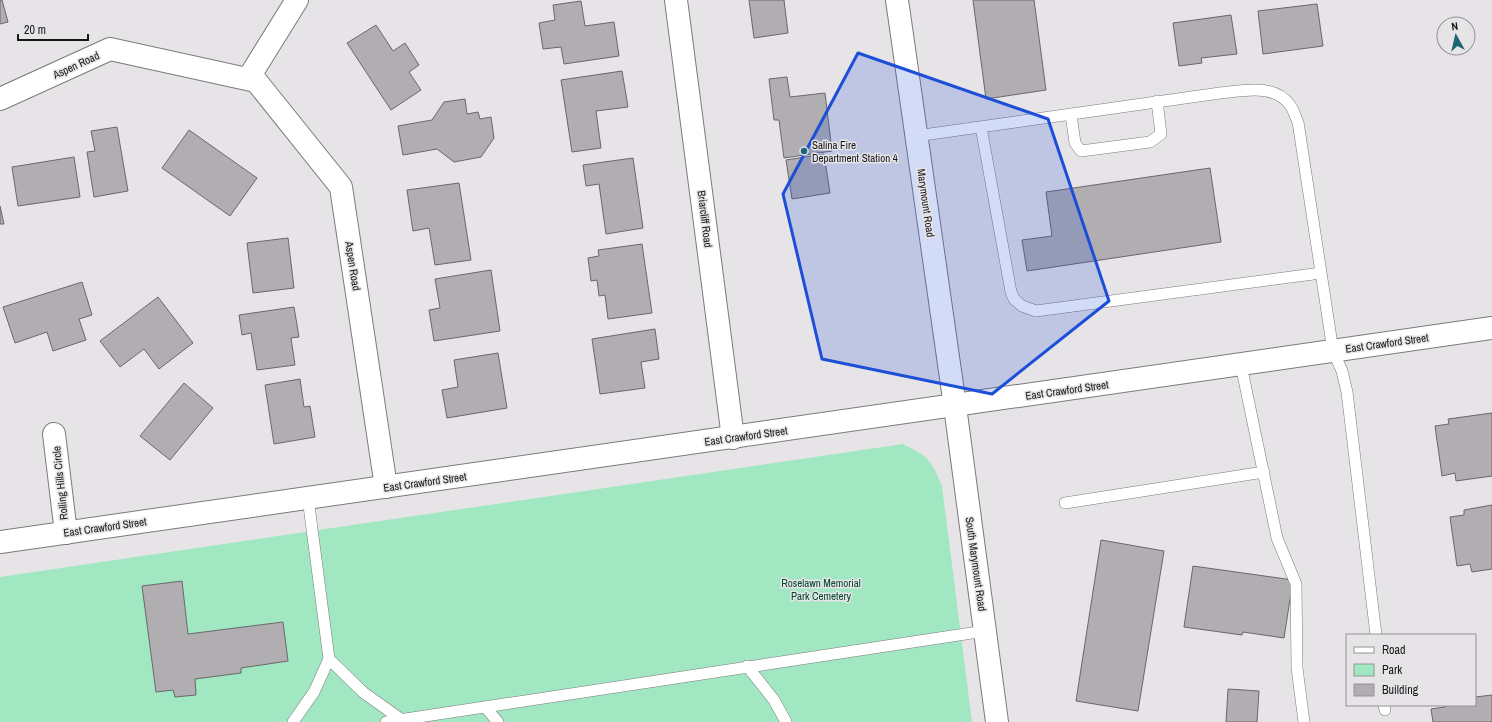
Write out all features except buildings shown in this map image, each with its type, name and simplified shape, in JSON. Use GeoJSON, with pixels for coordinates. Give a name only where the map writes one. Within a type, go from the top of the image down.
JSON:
{"type":"FeatureCollection","features":[{"type":"Feature","properties":{"kind":"street"},"geometry":{"type":"LineString","coordinates":[[248,79],[297,0]]}},
{"type":"Feature","properties":{"kind":"street","name":"Briarcliff Road"},"geometry":{"type":"LineString","coordinates":[[676,0],[733,438]]}},
{"type":"Feature","properties":{"kind":"street","name":"Marymount Road"},"geometry":{"type":"LineString","coordinates":[[897,0],[955,406]]}},
{"type":"Feature","properties":{"kind":"street","name":"Aspen Road"},"geometry":{"type":"LineString","coordinates":[[0,99],[110,49],[256,81],[341,187],[386,487]]}},
{"type":"Feature","properties":{"kind":"street","name":"East Crawford Street"},"geometry":{"type":"LineString","coordinates":[[0,542],[1492,328]]}},
{"type":"Feature","properties":{"kind":"street","name":"South Marymount Road"},"geometry":{"type":"LineString","coordinates":[[955,406],[997,722]]}},
{"type":"Feature","properties":{"kind":"street","name":"Rolling Hills Circle"},"geometry":{"type":"LineString","coordinates":[[54,434],[66,533]]}},
{"type":"Feature","properties":{"kind":"lane"},"geometry":{"type":"LineString","coordinates":[[916,136],[1220,93],[1264,90],[1277,94],[1290,105],[1298,122],[1333,351],[1342,371],[1347,392],[1376,634]]}},
{"type":"Feature","properties":{"kind":"lane"},"geometry":{"type":"LineString","coordinates":[[1071,114],[1075,143],[1081,151],[1150,142],[1161,134],[1157,101]]}},
{"type":"Feature","properties":{"kind":"lane"},"geometry":{"type":"LineString","coordinates":[[981,127],[1006,271],[1014,300],[1022,306],[1036,311],[1321,273]]}},
{"type":"Feature","properties":{"kind":"lane"},"geometry":{"type":"LineString","coordinates":[[1241,364],[1277,538],[1296,584],[1297,668],[1304,722]]}},
{"type":"Feature","properties":{"kind":"lane"},"geometry":{"type":"LineString","coordinates":[[1065,503],[1264,472]]}},
{"type":"Feature","properties":{"kind":"lane"},"geometry":{"type":"LineString","coordinates":[[293,722],[314,692],[329,659],[308,498]]}},
{"type":"Feature","properties":{"kind":"lane"},"geometry":{"type":"LineString","coordinates":[[386,722],[985,631]]}},
{"type":"Feature","properties":{"kind":"lane"},"geometry":{"type":"LineString","coordinates":[[329,659],[364,693],[402,720]]}},
{"type":"Feature","properties":{"kind":"lane"},"geometry":{"type":"LineString","coordinates":[[748,666],[774,700],[786,722]]}},
{"type":"Feature","properties":{"kind":"lane"},"geometry":{"type":"LineString","coordinates":[[485,707],[498,722]]}},
{"type":"Feature","properties":{"kind":"highlighted area"},"geometry":{"type":"Polygon","coordinates":[[[858,53],[1048,119],[1109,301],[992,394],[822,359],[783,194],[858,53]]]}},
{"type":"Feature","properties":{"kind":"green space","name":"Roselawn Memorial Park Cemetery"},"geometry":{"type":"Polygon","coordinates":[[[903,444],[919,452],[928,460],[935,470],[942,486],[972,722],[0,722],[0,577],[903,444]]]}},
{"type":"Feature","properties":{"kind":"place","name":"Salina Fire Department Station 4"},"geometry":{"type":"Point","coordinates":[804,151]}}]}
